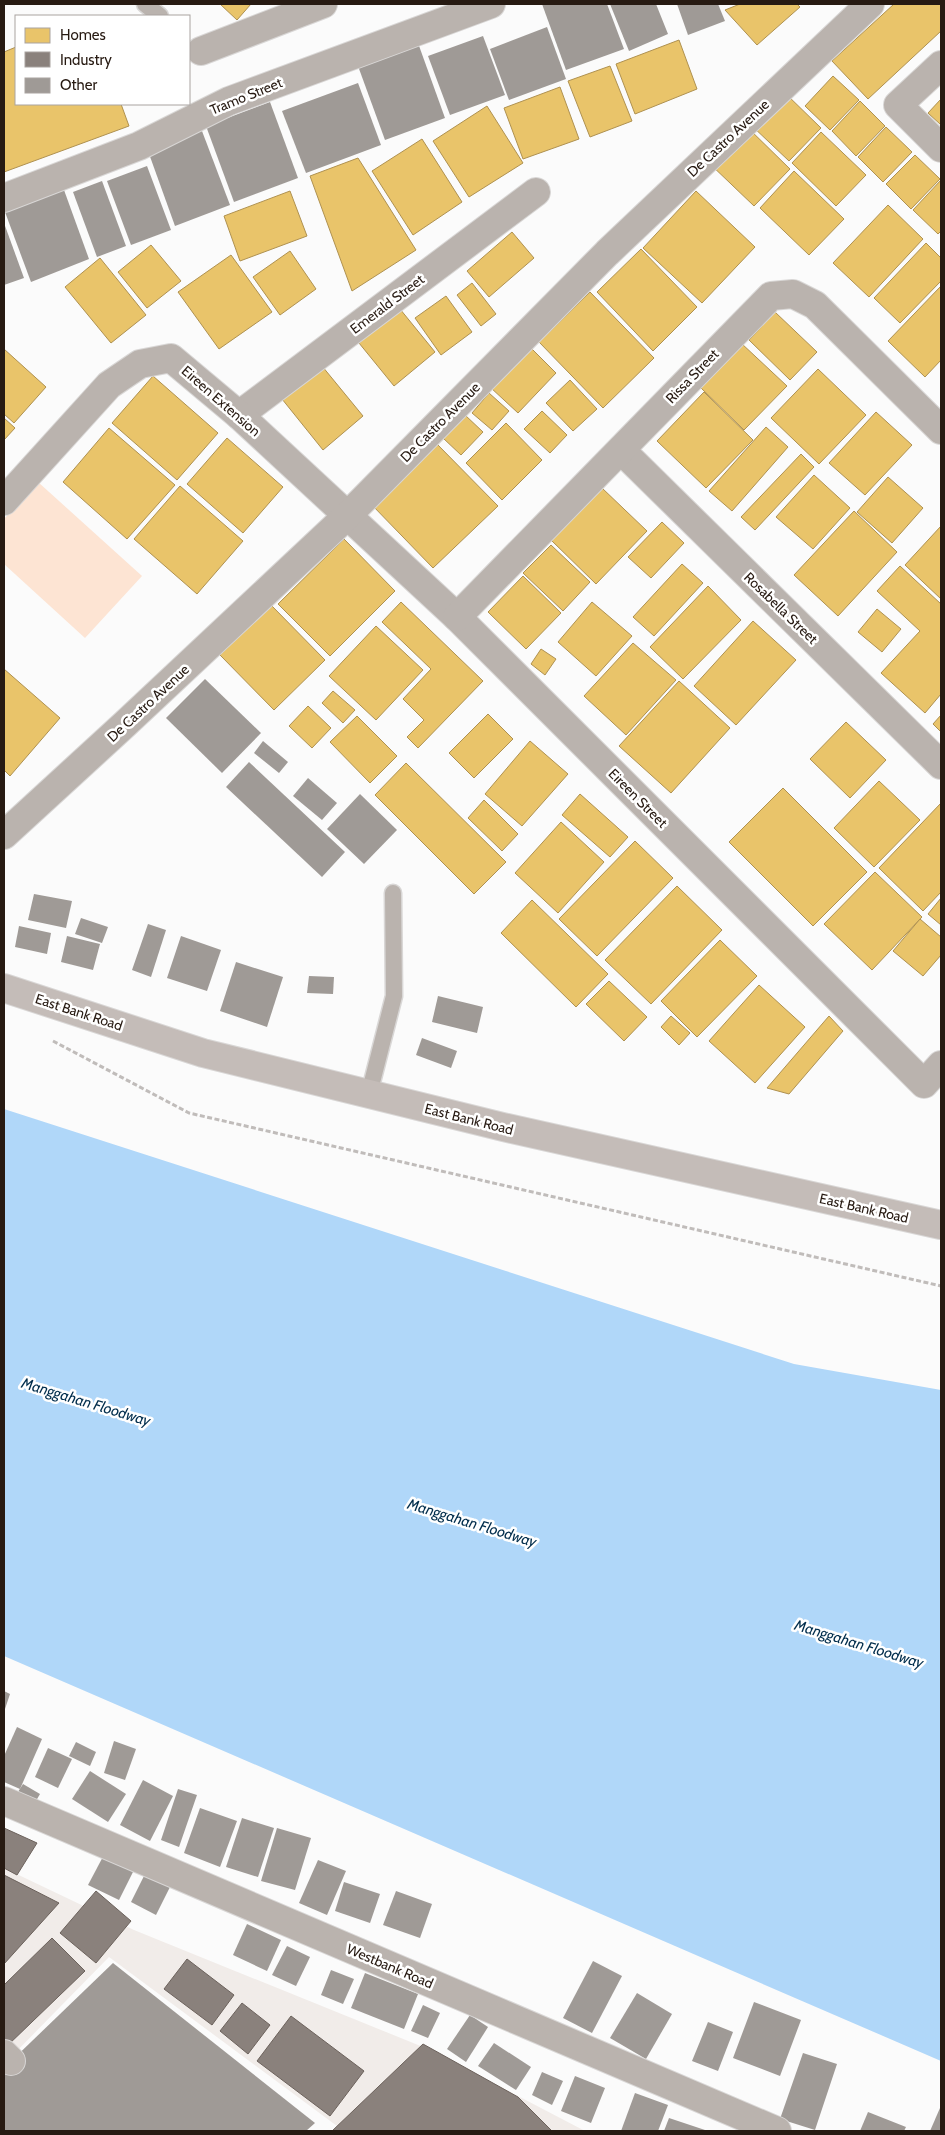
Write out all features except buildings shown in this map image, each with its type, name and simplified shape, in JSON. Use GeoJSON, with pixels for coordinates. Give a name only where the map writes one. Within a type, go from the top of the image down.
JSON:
{"type":"FeatureCollection","features":[{"type":"Feature","properties":{"kind":"main road","name":"East Bank Road"},"geometry":{"type":"LineString","coordinates":[[4,988],[203,1053],[503,1127],[941,1225]]}},
{"type":"Feature","properties":{"kind":"street"},"geometry":{"type":"LineString","coordinates":[[195,45],[323,4]]}},
{"type":"Feature","properties":{"kind":"street","name":"Tramo Street"},"geometry":{"type":"LineString","coordinates":[[4,198],[140,146],[229,101],[491,4]]}},
{"type":"Feature","properties":{"kind":"street","name":"De Castro Avenue"},"geometry":{"type":"LineString","coordinates":[[4,835],[126,724],[348,515],[607,253],[870,4]]}},
{"type":"Feature","properties":{"kind":"street"},"geometry":{"type":"LineString","coordinates":[[941,65],[898,105],[941,148]]}},
{"type":"Feature","properties":{"kind":"street","name":"Emerald Street"},"geometry":{"type":"LineString","coordinates":[[239,415],[536,192]]}},
{"type":"Feature","properties":{"kind":"street","name":"Rissa Street"},"geometry":{"type":"LineString","coordinates":[[457,617],[771,296],[793,294],[815,306],[941,430]]}},
{"type":"Feature","properties":{"kind":"street","name":"Eireen Extension"},"geometry":{"type":"LineString","coordinates":[[4,501],[109,385],[140,364],[171,358],[239,415],[348,515]]}},
{"type":"Feature","properties":{"kind":"street","name":"Rosabella Street"},"geometry":{"type":"LineString","coordinates":[[621,450],[941,765]]}},
{"type":"Feature","properties":{"kind":"street","name":"Eireen Street"},"geometry":{"type":"LineString","coordinates":[[348,515],[457,617],[933,1075]]}},
{"type":"Feature","properties":{"kind":"street","name":"Westbank Road"},"geometry":{"type":"LineString","coordinates":[[4,1800],[777,2131]]}},
{"type":"Feature","properties":{"kind":"lane"},"geometry":{"type":"LineString","coordinates":[[145,4],[159,15]]}},
{"type":"Feature","properties":{"kind":"lane"},"geometry":{"type":"LineString","coordinates":[[369,1094],[394,996],[392,893]]}},
{"type":"Feature","properties":{"kind":"path"},"geometry":{"type":"LineString","coordinates":[[48,1038],[189,1114],[941,1286]]}},
{"type":"Feature","properties":{"kind":"shaded area"},"geometry":{"type":"Polygon","coordinates":[[[38,482],[142,576],[85,638],[4,564],[4,519],[38,482]]]}},
{"type":"Feature","properties":{"kind":"shaded area"},"geometry":{"type":"Polygon","coordinates":[[[4,1868],[134,1930],[428,2049],[585,2131],[339,2131],[341,2129],[109,1957],[11,2057],[4,2050],[4,1868]]]}},
{"type":"Feature","properties":{"kind":"water","name":"Manggahan Floodway"},"geometry":{"type":"Polygon","coordinates":[[[4,1109],[794,1364],[941,1390],[941,2061],[4,1656],[4,1109]]]}}]}
